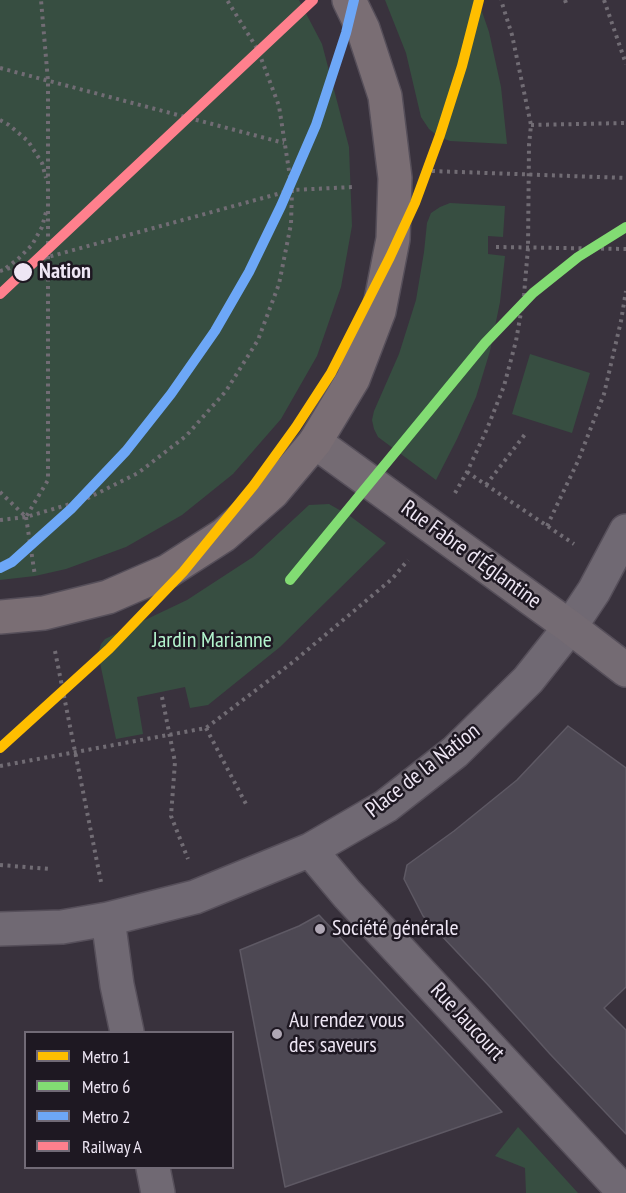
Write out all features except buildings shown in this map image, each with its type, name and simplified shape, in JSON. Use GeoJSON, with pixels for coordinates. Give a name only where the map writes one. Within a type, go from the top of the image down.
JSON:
{"type":"FeatureCollection","features":[{"type":"Feature","properties":{"kind":"main road"},"geometry":{"type":"LineString","coordinates":[[0,617],[44,613],[108,597],[168,571],[224,536],[273,492],[315,442],[353,379],[379,311],[393,239],[395,178],[385,96],[363,29],[349,0]]}},
{"type":"Feature","properties":{"kind":"street","name":"Rue Fabre d'Églantine"},"geometry":{"type":"LineString","coordinates":[[315,442],[626,670]]}},
{"type":"Feature","properties":{"kind":"street","name":"Place de la Nation"},"geometry":{"type":"LineString","coordinates":[[0,929],[62,927],[108,920],[195,897],[310,850],[386,806],[455,752],[528,680],[570,627],[606,570],[626,531]]}},
{"type":"Feature","properties":{"kind":"street","name":"Rue Jaucourt"},"geometry":{"type":"LineString","coordinates":[[310,850],[347,894],[625,1193]]}},
{"type":"Feature","properties":{"kind":"street"},"geometry":{"type":"LineString","coordinates":[[108,920],[126,1031]]}},
{"type":"Feature","properties":{"kind":"street"},"geometry":{"type":"LineString","coordinates":[[153,1169],[158,1193]]}},
{"type":"Feature","properties":{"kind":"path"},"geometry":{"type":"LineString","coordinates":[[26,517],[48,480],[48,81],[41,0]]}},
{"type":"Feature","properties":{"kind":"path"},"geometry":{"type":"LineString","coordinates":[[0,520],[26,517],[84,500],[138,473],[186,436],[226,391],[258,340],[279,284],[291,224],[292,190],[279,106],[258,50],[227,0]]}},
{"type":"Feature","properties":{"kind":"path"},"geometry":{"type":"LineString","coordinates":[[454,493],[467,472],[487,429],[507,375],[524,295],[528,248],[531,125],[513,35],[501,0]]}},
{"type":"Feature","properties":{"kind":"path"},"geometry":{"type":"LineString","coordinates":[[604,0],[626,64]]}},
{"type":"Feature","properties":{"kind":"path"},"geometry":{"type":"LineString","coordinates":[[0,68],[284,143]]}},
{"type":"Feature","properties":{"kind":"path"},"geometry":{"type":"LineString","coordinates":[[0,120],[28,141],[42,163],[48,188],[47,207],[42,227],[32,245],[18,259],[0,271]]}},
{"type":"Feature","properties":{"kind":"path"},"geometry":{"type":"LineString","coordinates":[[531,125],[626,123]]}},
{"type":"Feature","properties":{"kind":"path"},"geometry":{"type":"LineString","coordinates":[[430,171],[626,178]]}},
{"type":"Feature","properties":{"kind":"path"},"geometry":{"type":"LineString","coordinates":[[0,271],[292,190],[352,187]]}},
{"type":"Feature","properties":{"kind":"path"},"geometry":{"type":"LineString","coordinates":[[496,247],[626,249]]}},
{"type":"Feature","properties":{"kind":"path"},"geometry":{"type":"LineString","coordinates":[[547,526],[578,461],[604,394],[626,291]]}},
{"type":"Feature","properties":{"kind":"path"},"geometry":{"type":"LineString","coordinates":[[486,484],[526,433]]}},
{"type":"Feature","properties":{"kind":"path"},"geometry":{"type":"LineString","coordinates":[[467,472],[574,544]]}},
{"type":"Feature","properties":{"kind":"path"},"geometry":{"type":"LineString","coordinates":[[0,492],[26,517],[35,576]]}},
{"type":"Feature","properties":{"kind":"path"},"geometry":{"type":"LineString","coordinates":[[0,765],[206,728],[293,662],[392,579],[408,560]]}},
{"type":"Feature","properties":{"kind":"path"},"geometry":{"type":"LineString","coordinates":[[54,650],[100,880]]}},
{"type":"Feature","properties":{"kind":"path"},"geometry":{"type":"LineString","coordinates":[[162,697],[175,762],[171,816],[189,861]]}},
{"type":"Feature","properties":{"kind":"path"},"geometry":{"type":"LineString","coordinates":[[206,728],[247,806]]}},
{"type":"Feature","properties":{"kind":"path"},"geometry":{"type":"LineString","coordinates":[[0,865],[50,869]]}},
{"type":"Feature","properties":{"kind":"green space"},"geometry":{"type":"Polygon","coordinates":[[[0,0],[299,0],[322,44],[349,147],[352,226],[341,287],[317,356],[281,419],[233,474],[182,515],[126,547],[66,569],[35,576],[0,580],[0,0]]]}},
{"type":"Feature","properties":{"kind":"green space"},"geometry":{"type":"Polygon","coordinates":[[[385,0],[478,0],[489,32],[501,87],[507,144],[450,141],[439,137],[429,129],[421,117],[406,53],[385,0]]]}},
{"type":"Feature","properties":{"kind":"green space"},"geometry":{"type":"Polygon","coordinates":[[[450,203],[505,206],[503,237],[488,236],[488,254],[505,256],[500,302],[490,351],[476,397],[436,480],[378,437],[372,420],[399,354],[416,300],[427,223],[431,213],[450,203]]]}},
{"type":"Feature","properties":{"kind":"green space"},"geometry":{"type":"Polygon","coordinates":[[[530,354],[590,373],[572,433],[512,414],[530,354]]]}},
{"type":"Feature","properties":{"kind":"green space","name":"Jardin Marianne"},"geometry":{"type":"Polygon","coordinates":[[[329,504],[350,516],[386,543],[280,647],[208,705],[190,708],[185,687],[137,697],[143,734],[116,739],[99,658],[101,644],[105,639],[187,600],[253,557],[309,505],[329,504]]]}},
{"type":"Feature","properties":{"kind":"green space"},"geometry":{"type":"Polygon","coordinates":[[[518,1127],[578,1193],[526,1193],[525,1168],[495,1156],[518,1127]]]}},
{"type":"Feature","properties":{"kind":"metro line","name":"2"},"geometry":{"type":"LineString","coordinates":[[0,568],[12,562],[71,509],[126,451],[171,394],[215,331],[249,272],[316,125],[346,33],[354,0]]}},
{"type":"Feature","properties":{"kind":"metro line","name":"1"},"geometry":{"type":"LineString","coordinates":[[0,748],[109,649],[183,572],[254,485],[331,373],[415,203],[462,66],[479,0]]}},
{"type":"Feature","properties":{"kind":"metro line","name":"6"},"geometry":{"type":"LineString","coordinates":[[290,580],[485,343],[533,293],[578,257],[626,227]]}},
{"type":"Feature","properties":{"kind":"rail line","name":"A"},"geometry":{"type":"LineString","coordinates":[[0,294],[313,0]]}},
{"type":"Feature","properties":{"kind":"place","name":"Nation"},"geometry":{"type":"Point","coordinates":[23,272]}},
{"type":"Feature","properties":{"kind":"place","name":"Société générale"},"geometry":{"type":"Point","coordinates":[320,929]}},
{"type":"Feature","properties":{"kind":"place","name":"Au rendez vous des saveurs"},"geometry":{"type":"Point","coordinates":[277,1034]}}]}
